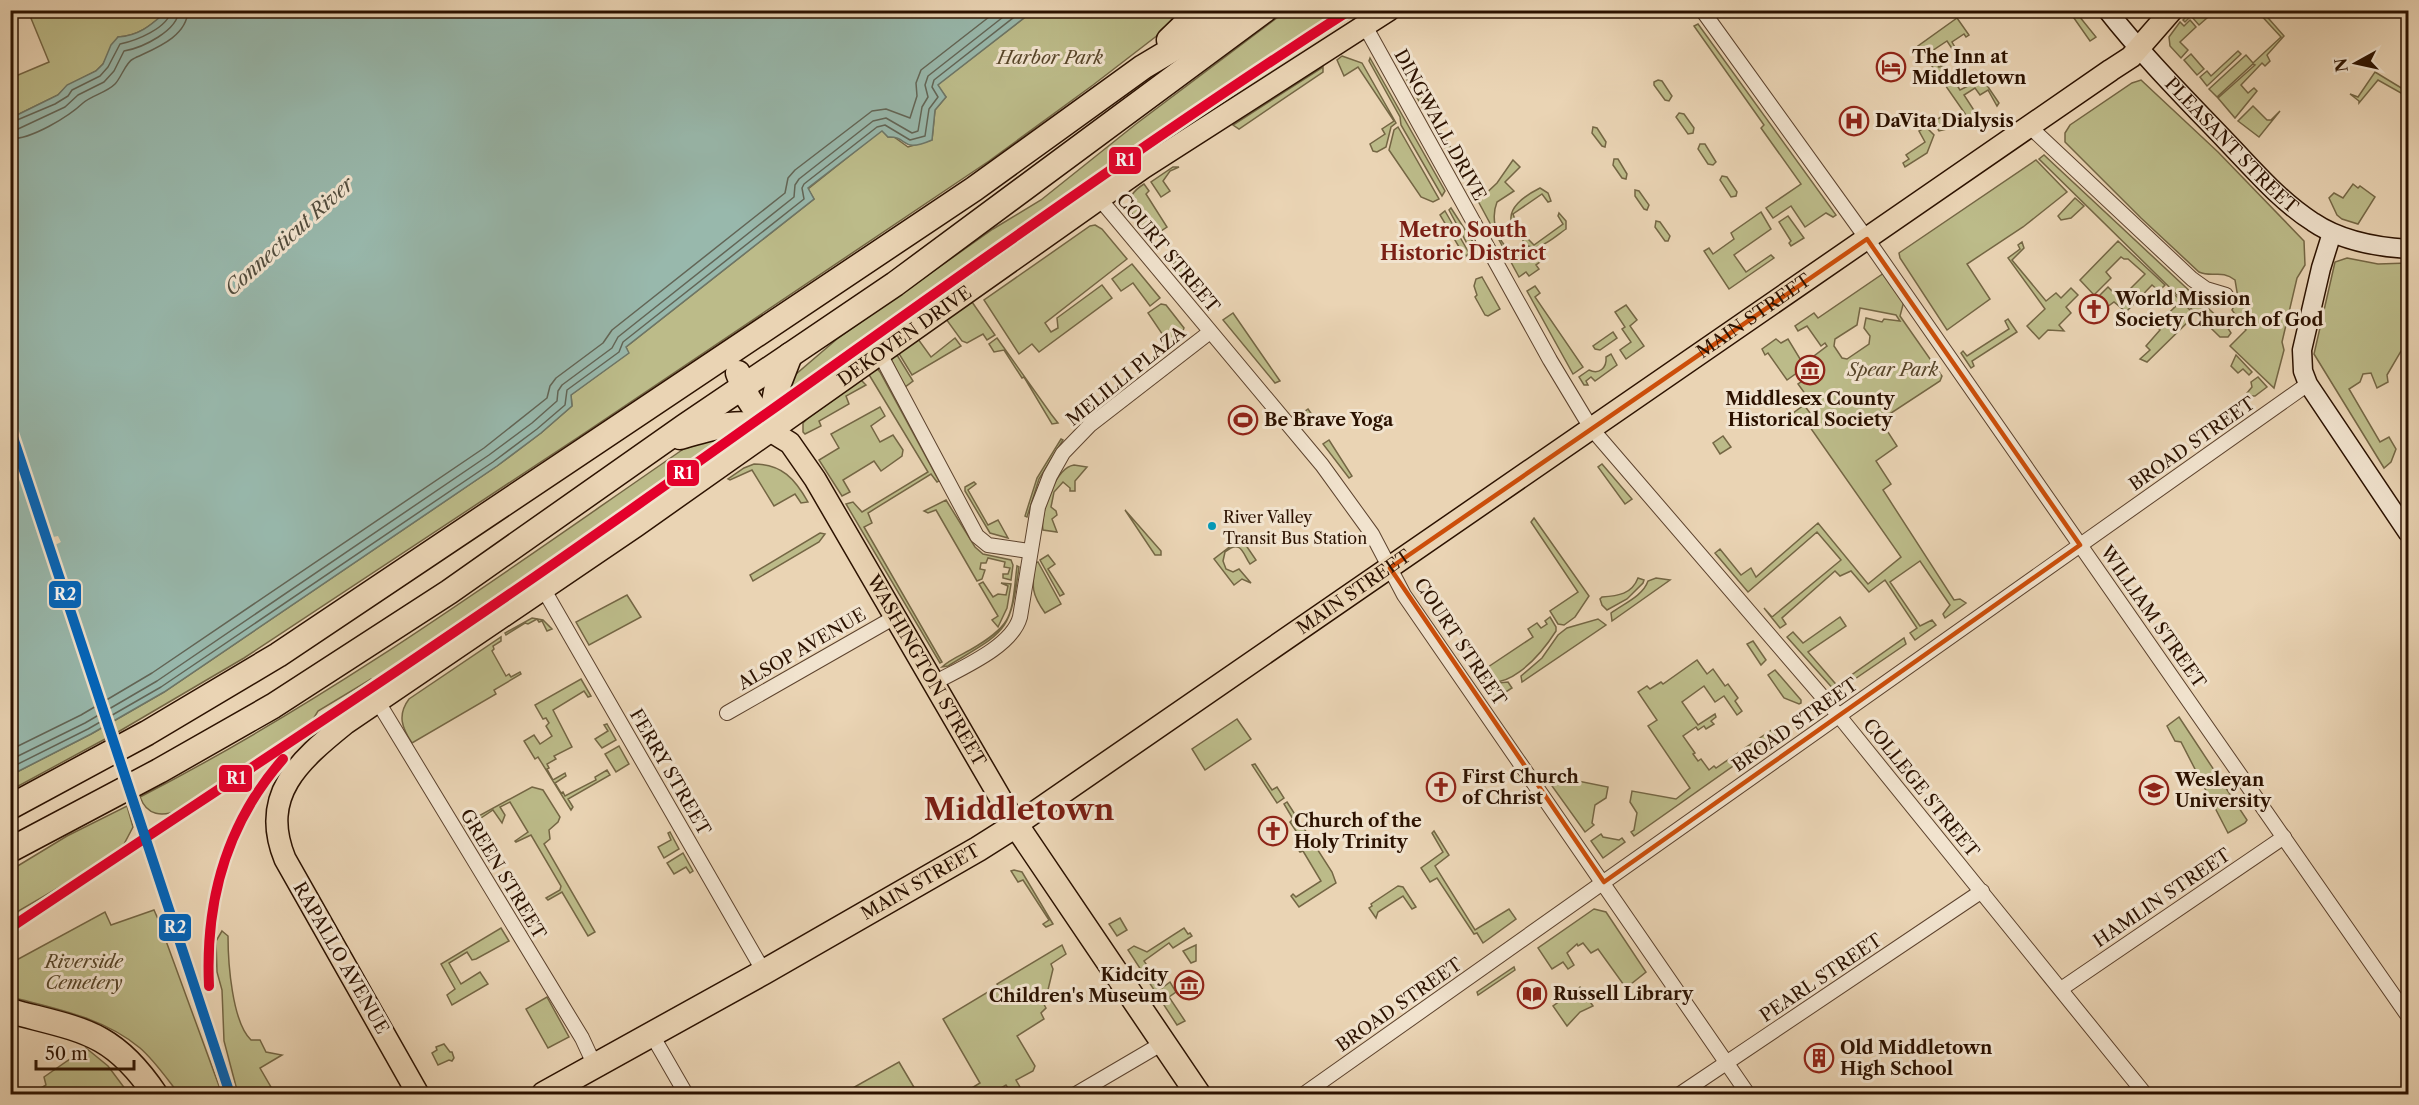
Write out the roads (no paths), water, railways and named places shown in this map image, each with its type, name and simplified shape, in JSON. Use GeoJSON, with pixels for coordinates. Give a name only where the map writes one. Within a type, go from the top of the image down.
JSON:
{"type":"FeatureCollection","features":[{"type":"Feature","properties":{"kind":"highway"},"geometry":{"type":"LineString","coordinates":[[1143,67],[1157,50],[1200,10]]}},
{"type":"Feature","properties":{"kind":"highway"},"geometry":{"type":"LineString","coordinates":[[10,807],[147,734],[278,655],[974,189],[1143,67],[1210,27],[1232,10]]}},
{"type":"Feature","properties":{"kind":"highway"},"geometry":{"type":"LineString","coordinates":[[10,850],[198,750],[317,680],[904,277],[1265,10]]}},
{"type":"Feature","properties":{"kind":"highway"},"geometry":{"type":"LineString","coordinates":[[735,350],[742,387],[769,430]]}},
{"type":"Feature","properties":{"kind":"highway"},"geometry":{"type":"LineString","coordinates":[[769,430],[776,391],[790,356]]}},
{"type":"Feature","properties":{"kind":"highway"},"geometry":{"type":"LineString","coordinates":[[663,441],[725,426],[750,425],[769,430]]}},
{"type":"Feature","properties":{"kind":"highway","name":"MAIN STREET"},"geometry":{"type":"LineString","coordinates":[[544,1095],[764,972],[1016,825]]}},
{"type":"Feature","properties":{"kind":"highway","name":"WASHINGTON STREET"},"geometry":{"type":"LineString","coordinates":[[1016,825],[1198,1095]]}},
{"type":"Feature","properties":{"kind":"highway"},"geometry":{"type":"LineString","coordinates":[[10,1011],[80,1030],[102,1040],[132,1063],[155,1095]]}},
{"type":"Feature","properties":{"kind":"main road","name":"DEKOVEN DRIVE"},"geometry":{"type":"LineString","coordinates":[[275,818],[278,802],[286,784],[312,752],[346,723],[544,590],[715,471],[769,430],[1099,198],[1228,111],[1389,10]]}},
{"type":"Feature","properties":{"kind":"main road","name":"MAIN STREET"},"geometry":{"type":"LineString","coordinates":[[1016,825],[2131,57],[2172,10]]}},
{"type":"Feature","properties":{"kind":"main road","name":"WASHINGTON STREET"},"geometry":{"type":"LineString","coordinates":[[769,430],[790,443],[801,458],[1016,825]]}},
{"type":"Feature","properties":{"kind":"main road","name":"RAPALLO AVENUE"},"geometry":{"type":"LineString","coordinates":[[275,818],[275,832],[285,859],[418,1095]]}},
{"type":"Feature","properties":{"kind":"street","name":"WILLIAM STREET"},"geometry":{"type":"LineString","coordinates":[[1702,10],[1867,239],[2409,1016]]}},
{"type":"Feature","properties":{"kind":"street","name":"PLEASANT STREET"},"geometry":{"type":"LineString","coordinates":[[2107,10],[2139,48],[2276,193],[2314,223],[2332,232],[2375,246],[2409,249]]}},
{"type":"Feature","properties":{"kind":"street","name":"DINGWALL DRIVE"},"geometry":{"type":"LineString","coordinates":[[1365,26],[1550,360],[1591,428]]}},
{"type":"Feature","properties":{"kind":"street"},"geometry":{"type":"LineString","coordinates":[[2030,127],[2192,279],[2206,289],[2226,294]]}},
{"type":"Feature","properties":{"kind":"street","name":"COURT STREET"},"geometry":{"type":"LineString","coordinates":[[1099,198],[1322,465],[1372,534],[1404,595],[1604,882],[1748,1095]]}},
{"type":"Feature","properties":{"kind":"street"},"geometry":{"type":"LineString","coordinates":[[2332,232],[2302,350],[2302,371],[2308,384],[2409,533]]}},
{"type":"Feature","properties":{"kind":"street","name":"MELILLI PLAZA"},"geometry":{"type":"LineString","coordinates":[[934,683],[993,649],[1015,631],[1020,617],[1029,551],[1041,497],[1054,467],[1068,448],[1090,425],[1210,332]]}},
{"type":"Feature","properties":{"kind":"street"},"geometry":{"type":"LineString","coordinates":[[880,354],[977,536],[988,545],[1029,551]]}},
{"type":"Feature","properties":{"kind":"street","name":"BROAD STREET"},"geometry":{"type":"LineString","coordinates":[[1304,1095],[2308,384]]}},
{"type":"Feature","properties":{"kind":"street","name":"COLLEGE STREET"},"geometry":{"type":"LineString","coordinates":[[1591,428],[1839,716],[2145,1095]]}},
{"type":"Feature","properties":{"kind":"street","name":"FERRY STREET"},"geometry":{"type":"LineString","coordinates":[[544,590],[764,972]]}},
{"type":"Feature","properties":{"kind":"street","name":"ALSOP AVENUE"},"geometry":{"type":"LineString","coordinates":[[727,713],[895,616]]}},
{"type":"Feature","properties":{"kind":"street","name":"GREEN STREET"},"geometry":{"type":"LineString","coordinates":[[378,702],[582,1038],[595,1066]]}},
{"type":"Feature","properties":{"kind":"street","name":"HAMLIN STREET"},"geometry":{"type":"LineString","coordinates":[[2061,989],[2284,837]]}},
{"type":"Feature","properties":{"kind":"street","name":"PEARL STREET"},"geometry":{"type":"LineString","coordinates":[[1680,1095],[1982,891]]}},
{"type":"Feature","properties":{"kind":"street"},"geometry":{"type":"LineString","coordinates":[[652,1035],[686,1095]]}},
{"type":"Feature","properties":{"kind":"street"},"geometry":{"type":"LineString","coordinates":[[1076,1095],[1163,1042]]}},
{"type":"Feature","properties":{"kind":"water","name":"Connecticut River"},"geometry":{"type":"Polygon","coordinates":[[[168,10],[1033,11],[938,85],[946,97],[935,110],[932,140],[910,145],[895,137],[888,137],[882,131],[808,188],[814,199],[626,347],[629,353],[571,395],[572,406],[497,466],[164,692],[91,734],[11,775],[11,118],[58,95],[67,85],[96,71],[103,64],[111,45],[118,37],[139,32],[168,10]]]}},
{"type":"Feature","properties":{"kind":"place","name":"The Inn at Middletown"},"geometry":{"type":"Point","coordinates":[1891,67]}},
{"type":"Feature","properties":{"kind":"place","name":"DaVita Dialysis"},"geometry":{"type":"Point","coordinates":[1854,121]}},
{"type":"Feature","properties":{"kind":"place","name":"World Mission Society Church of God"},"geometry":{"type":"Point","coordinates":[2094,309]}},
{"type":"Feature","properties":{"kind":"place","name":"Middlesex County Historical Society"},"geometry":{"type":"Point","coordinates":[1810,370]}},
{"type":"Feature","properties":{"kind":"place","name":"Be Brave Yoga"},"geometry":{"type":"Point","coordinates":[1243,420]}},
{"type":"Feature","properties":{"kind":"place","name":"River Valley Transit Bus Station"},"geometry":{"type":"Point","coordinates":[1212,526]}},
{"type":"Feature","properties":{"kind":"place","name":"First Church of Christ"},"geometry":{"type":"Point","coordinates":[1441,787]}},
{"type":"Feature","properties":{"kind":"place","name":"Wesleyan University"},"geometry":{"type":"Point","coordinates":[2154,790]}},
{"type":"Feature","properties":{"kind":"place","name":"Church of the Holy Trinity"},"geometry":{"type":"Point","coordinates":[1273,831]}},
{"type":"Feature","properties":{"kind":"place","name":"Kidcity Children's Museum"},"geometry":{"type":"Point","coordinates":[1189,985]}},
{"type":"Feature","properties":{"kind":"place","name":"Russell Library"},"geometry":{"type":"Point","coordinates":[1532,994]}},
{"type":"Feature","properties":{"kind":"place","name":"Old Middletown High School"},"geometry":{"type":"Point","coordinates":[1819,1058]}},
{"type":"Feature","properties":{"kind":"district","name":"Metro South Historic District"},"geometry":{"type":"Point","coordinates":[1463,242]}},
{"type":"Feature","properties":{"kind":"district","name":"Middletown"},"geometry":{"type":"Point","coordinates":[1019,809]}},
{"type":"Feature","properties":{"kind":"park label","name":"Harbor Park"},"geometry":{"type":"Point","coordinates":[1050,58]}},
{"type":"Feature","properties":{"kind":"park label","name":"Spear Park"},"geometry":{"type":"Point","coordinates":[1893,370]}},
{"type":"Feature","properties":{"kind":"park label","name":"Riverside Cemetery"},"geometry":{"type":"Point","coordinates":[84,972]}}]}
